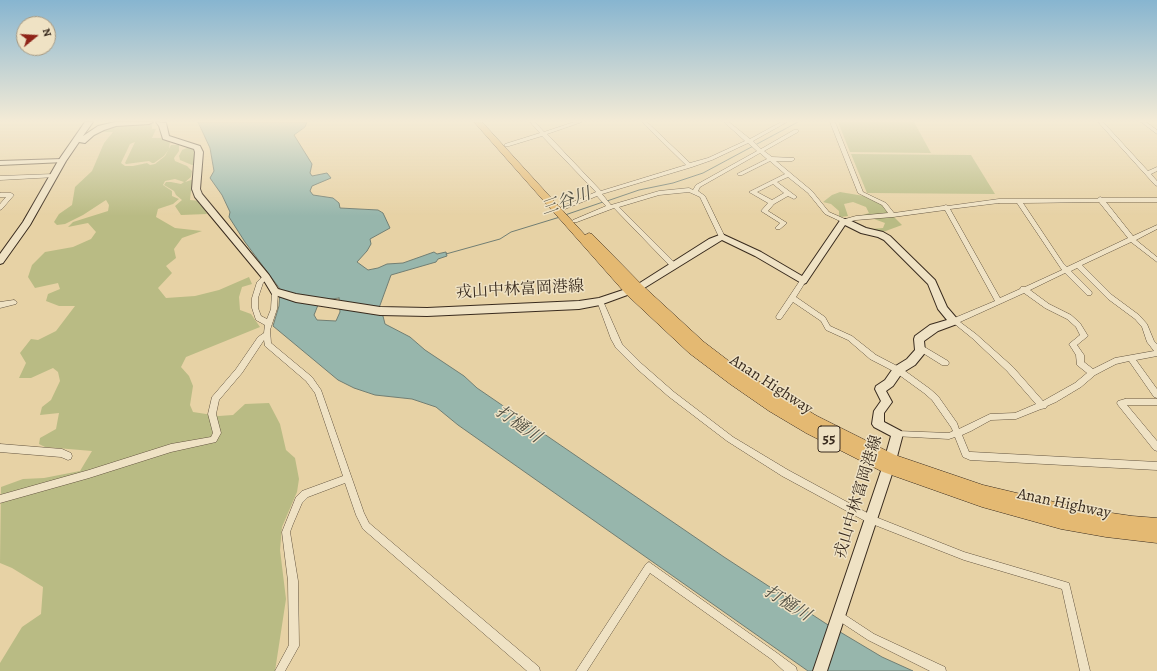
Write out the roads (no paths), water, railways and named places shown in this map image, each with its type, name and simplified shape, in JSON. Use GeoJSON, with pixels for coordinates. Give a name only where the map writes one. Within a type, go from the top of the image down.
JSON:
{"type":"FeatureCollection","features":[{"type":"Feature","properties":{"kind":"highway","name":"Anan Highway"},"geometry":{"type":"LineString","coordinates":[[508,153],[567,215]]}},
{"type":"Feature","properties":{"kind":"highway","name":"Anan Highway"},"geometry":{"type":"LineString","coordinates":[[514,153],[634,290],[693,350],[734,381],[810,429],[889,463],[1014,511],[1106,530],[1157,536]]}},
{"type":"Feature","properties":{"kind":"highway","name":"Anan Highway"},"geometry":{"type":"LineString","coordinates":[[889,463],[1038,506],[1132,523],[1157,524]]}},
{"type":"Feature","properties":{"kind":"main road"},"geometry":{"type":"LineString","coordinates":[[0,261],[26,223],[69,153]]}},
{"type":"Feature","properties":{"kind":"main road"},"geometry":{"type":"LineString","coordinates":[[198,153],[199,159],[196,189],[198,195],[277,292]]}},
{"type":"Feature","properties":{"kind":"main road"},"geometry":{"type":"LineString","coordinates":[[722,237],[758,254],[803,282],[844,221],[864,231],[880,234],[888,238],[930,280],[943,309],[954,321]]}},
{"type":"Feature","properties":{"kind":"main road","name":"戎山中林富岡港線"},"geometry":{"type":"LineString","coordinates":[[277,292],[296,298],[380,311],[427,312],[558,307],[600,301],[634,290],[712,241],[722,237]]}},
{"type":"Feature","properties":{"kind":"main road","name":"戎山中林富岡港線"},"geometry":{"type":"LineString","coordinates":[[820,671],[889,463],[897,434],[878,424],[879,411],[887,402],[880,389],[889,383],[898,370],[911,362],[921,348],[919,339],[934,328],[954,321]]}},
{"type":"Feature","properties":{"kind":"street"},"geometry":{"type":"LineString","coordinates":[[562,153],[611,206],[673,265]]}},
{"type":"Feature","properties":{"kind":"street"},"geometry":{"type":"LineString","coordinates":[[677,153],[690,166]]}},
{"type":"Feature","properties":{"kind":"street"},"geometry":{"type":"LineString","coordinates":[[567,215],[600,194],[735,153]]}},
{"type":"Feature","properties":{"kind":"street"},"geometry":{"type":"LineString","coordinates":[[695,192],[698,186],[708,182],[748,153]]}},
{"type":"Feature","properties":{"kind":"street"},"geometry":{"type":"LineString","coordinates":[[764,153],[817,198],[827,213],[844,221],[856,218],[893,215],[1000,201],[1068,201],[1100,199],[1157,200]]}},
{"type":"Feature","properties":{"kind":"street"},"geometry":{"type":"LineString","coordinates":[[845,153],[861,193],[884,204],[893,215]]}},
{"type":"Feature","properties":{"kind":"street"},"geometry":{"type":"LineString","coordinates":[[1129,153],[1157,184]]}},
{"type":"Feature","properties":{"kind":"street"},"geometry":{"type":"LineString","coordinates":[[740,174],[770,159],[792,159]]}},
{"type":"Feature","properties":{"kind":"street"},"geometry":{"type":"LineString","coordinates":[[0,163],[64,160]]}},
{"type":"Feature","properties":{"kind":"street"},"geometry":{"type":"LineString","coordinates":[[1148,173],[1157,169]]}},
{"type":"Feature","properties":{"kind":"street"},"geometry":{"type":"LineString","coordinates":[[772,203],[752,192],[788,175]]}},
{"type":"Feature","properties":{"kind":"street"},"geometry":{"type":"LineString","coordinates":[[0,178],[54,176]]}},
{"type":"Feature","properties":{"kind":"street"},"geometry":{"type":"LineString","coordinates":[[772,182],[791,195],[772,203],[764,211],[784,223],[778,228]]}},
{"type":"Feature","properties":{"kind":"street"},"geometry":{"type":"LineString","coordinates":[[567,215],[611,206],[659,193],[689,190],[702,196],[722,237]]}},
{"type":"Feature","properties":{"kind":"street"},"geometry":{"type":"LineString","coordinates":[[0,195],[11,194],[0,208]]}},
{"type":"Feature","properties":{"kind":"street"},"geometry":{"type":"LineString","coordinates":[[1100,199],[1132,238],[1157,260]]}},
{"type":"Feature","properties":{"kind":"street"},"geometry":{"type":"LineString","coordinates":[[1019,201],[1066,269],[1089,293]]}},
{"type":"Feature","properties":{"kind":"street"},"geometry":{"type":"LineString","coordinates":[[946,207],[999,302]]}},
{"type":"Feature","properties":{"kind":"street"},"geometry":{"type":"LineString","coordinates":[[954,321],[999,302],[1023,289],[1157,226]]}},
{"type":"Feature","properties":{"kind":"street"},"geometry":{"type":"LineString","coordinates":[[1077,264],[1110,297],[1137,317],[1145,326],[1151,342],[1157,349]]}},
{"type":"Feature","properties":{"kind":"street"},"geometry":{"type":"LineString","coordinates":[[266,277],[260,282],[255,298],[258,318],[265,322],[270,322]]}},
{"type":"Feature","properties":{"kind":"street"},"geometry":{"type":"LineString","coordinates":[[779,317],[803,282]]}},
{"type":"Feature","properties":{"kind":"street"},"geometry":{"type":"LineString","coordinates":[[1023,289],[1047,306],[1069,316],[1078,325],[1084,336],[1073,344],[1080,355],[1080,363],[1092,373]]}},
{"type":"Feature","properties":{"kind":"street"},"geometry":{"type":"LineString","coordinates":[[277,292],[274,309],[266,335],[268,344],[273,350],[309,379],[318,392],[360,515],[366,526],[535,671]]}},
{"type":"Feature","properties":{"kind":"street"},"geometry":{"type":"LineString","coordinates":[[792,298],[823,319],[828,328],[850,338],[873,358],[898,370],[935,398],[958,433],[966,454],[970,456],[1157,466]]}},
{"type":"Feature","properties":{"kind":"street"},"geometry":{"type":"LineString","coordinates":[[600,301],[619,346],[671,394],[730,439],[766,462],[823,495],[870,519],[964,556],[1066,586],[1085,671]]}},
{"type":"Feature","properties":{"kind":"street"},"geometry":{"type":"LineString","coordinates":[[0,305],[14,302]]}},
{"type":"Feature","properties":{"kind":"street"},"geometry":{"type":"LineString","coordinates":[[954,321],[974,336],[1010,369],[1043,406]]}},
{"type":"Feature","properties":{"kind":"street"},"geometry":{"type":"LineString","coordinates":[[0,499],[89,474],[171,448],[213,440],[217,433],[212,414],[215,399],[239,371],[260,339],[266,335]]}},
{"type":"Feature","properties":{"kind":"street"},"geometry":{"type":"LineString","coordinates":[[921,348],[945,364]]}},
{"type":"Feature","properties":{"kind":"street"},"geometry":{"type":"LineString","coordinates":[[897,434],[940,436],[958,433],[990,417],[1016,416],[1043,406],[1078,385],[1092,373],[1115,361],[1157,353]]}},
{"type":"Feature","properties":{"kind":"street"},"geometry":{"type":"LineString","coordinates":[[1131,358],[1157,395]]}},
{"type":"Feature","properties":{"kind":"street"},"geometry":{"type":"LineString","coordinates":[[1157,402],[1121,403],[1157,447]]}},
{"type":"Feature","properties":{"kind":"street"},"geometry":{"type":"LineString","coordinates":[[0,448],[62,453],[68,456]]}},
{"type":"Feature","properties":{"kind":"street"},"geometry":{"type":"LineString","coordinates":[[280,671],[294,646],[293,581],[286,532],[299,500],[305,494],[347,478]]}},
{"type":"Feature","properties":{"kind":"street"},"geometry":{"type":"LineString","coordinates":[[581,671],[648,567],[774,656],[792,671]]}},
{"type":"Feature","properties":{"kind":"street"},"geometry":{"type":"LineString","coordinates":[[838,619],[941,671]]}},
{"type":"Feature","properties":{"kind":"water","name":"打樋川"},"geometry":{"type":"Polygon","coordinates":[[[211,153],[305,153],[312,164],[310,173],[312,176],[327,173],[331,178],[312,186],[310,191],[313,195],[333,198],[339,203],[340,208],[378,210],[383,213],[390,228],[370,239],[371,244],[357,262],[368,270],[387,264],[403,263],[434,252],[437,254],[446,252],[447,256],[438,259],[436,262],[391,275],[379,308],[379,314],[383,316],[385,324],[410,337],[425,350],[464,376],[477,388],[724,557],[825,623],[882,657],[913,671],[808,671],[458,425],[436,407],[412,399],[375,395],[354,388],[338,380],[273,326],[279,306],[280,289],[245,242],[229,217],[230,212],[222,195],[210,178],[214,171],[211,153]],[[339,298],[324,300],[318,305],[314,315],[317,320],[336,321],[340,312],[339,298]]]}},
{"type":"Feature","properties":{"kind":"waterway","name":"三谷川"},"geometry":{"type":"LineString","coordinates":[[607,201],[639,190],[673,183],[703,173],[740,153]]}},
{"type":"Feature","properties":{"kind":"waterway","name":"三谷川"},"geometry":{"type":"LineString","coordinates":[[565,215],[603,202]]}},
{"type":"Feature","properties":{"kind":"waterway","name":"三谷川"},"geometry":{"type":"LineString","coordinates":[[446,254],[500,239],[511,232],[560,217]]}}]}
